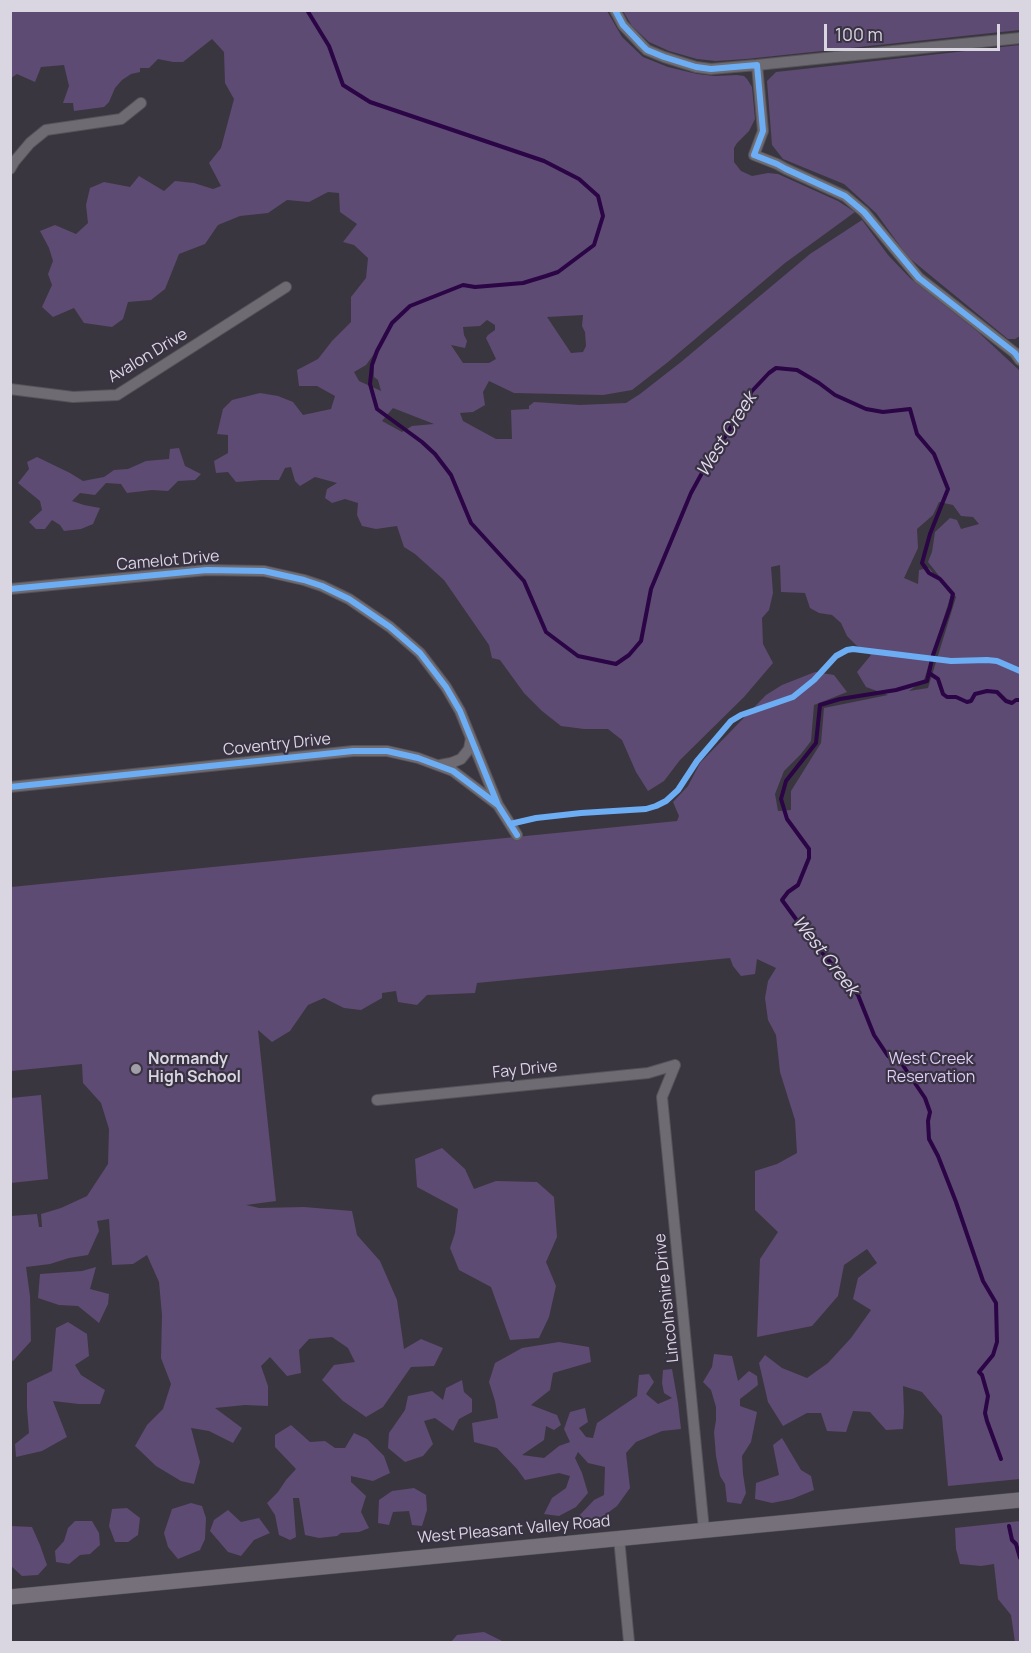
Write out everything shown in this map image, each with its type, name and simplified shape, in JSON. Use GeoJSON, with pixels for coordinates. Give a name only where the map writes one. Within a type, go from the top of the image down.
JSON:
{"type":"FeatureCollection","features":[{"type":"Feature","properties":{"kind":"main road","name":"West Pleasant Valley Road"},"geometry":{"type":"LineString","coordinates":[[10,1597],[1020,1500]]}},
{"type":"Feature","properties":{"kind":"street"},"geometry":{"type":"LineString","coordinates":[[615,10],[623,25],[647,50],[696,67],[711,69],[1020,42]]}},
{"type":"Feature","properties":{"kind":"street"},"geometry":{"type":"LineString","coordinates":[[757,65],[763,131],[754,155],[845,196],[864,212],[919,278],[1019,353]]}},
{"type":"Feature","properties":{"kind":"street"},"geometry":{"type":"LineString","coordinates":[[10,169],[30,143],[46,130],[121,120],[141,104]]}},
{"type":"Feature","properties":{"kind":"street","name":"Avalon Drive"},"geometry":{"type":"LineString","coordinates":[[10,389],[73,397],[117,395],[286,287]]}},
{"type":"Feature","properties":{"kind":"street","name":"Camelot Drive"},"geometry":{"type":"LineString","coordinates":[[10,590],[217,570],[285,575],[322,586],[349,599],[382,621],[420,653],[446,687],[460,711],[498,805]]}},
{"type":"Feature","properties":{"kind":"street"},"geometry":{"type":"LineString","coordinates":[[439,765],[461,759],[469,749],[471,738]]}},
{"type":"Feature","properties":{"kind":"street","name":"Coventry Drive"},"geometry":{"type":"LineString","coordinates":[[10,787],[353,751],[387,751],[453,771],[498,805],[517,835]]}},
{"type":"Feature","properties":{"kind":"street","name":"Fay Drive"},"geometry":{"type":"LineString","coordinates":[[377,1100],[648,1073],[675,1065]]}},
{"type":"Feature","properties":{"kind":"street","name":"Lincolnshire Drive"},"geometry":{"type":"LineString","coordinates":[[675,1065],[662,1097],[704,1530]]}},
{"type":"Feature","properties":{"kind":"street"},"geometry":{"type":"LineString","coordinates":[[619,1538],[629,1642]]}},
{"type":"Feature","properties":{"kind":"green space","name":"West Creek Reservation"},"geometry":{"type":"Polygon","coordinates":[[[11,11],[607,11],[622,37],[643,57],[668,67],[697,74],[737,75],[747,79],[752,87],[755,119],[749,131],[734,148],[734,162],[741,171],[752,176],[778,174],[838,201],[855,212],[785,263],[632,390],[603,395],[514,393],[489,381],[483,392],[485,405],[473,412],[460,413],[463,421],[496,439],[512,439],[511,410],[529,409],[534,402],[580,405],[626,403],[681,362],[810,254],[862,220],[888,255],[910,278],[977,331],[1020,371],[1020,1479],[948,1486],[942,1416],[922,1392],[903,1386],[903,1429],[886,1430],[870,1412],[853,1411],[846,1432],[827,1431],[821,1413],[807,1413],[783,1426],[768,1402],[759,1363],[765,1355],[782,1368],[807,1378],[828,1363],[851,1338],[871,1310],[853,1299],[858,1278],[877,1263],[867,1249],[844,1265],[838,1296],[812,1326],[757,1337],[760,1259],[778,1232],[755,1210],[755,1171],[777,1164],[797,1153],[795,1120],[780,1072],[776,1035],[768,1020],[765,998],[768,981],[776,968],[757,959],[755,974],[741,976],[730,958],[477,983],[475,993],[427,995],[417,1005],[398,1002],[396,991],[382,993],[382,998],[361,1010],[344,1008],[324,998],[308,1005],[290,1031],[272,1042],[258,1030],[276,1201],[246,1205],[259,1208],[304,1207],[352,1211],[357,1235],[380,1261],[397,1300],[404,1349],[421,1339],[443,1348],[434,1366],[411,1367],[383,1407],[366,1417],[343,1401],[322,1380],[334,1365],[355,1362],[348,1348],[332,1337],[309,1339],[299,1350],[301,1373],[287,1376],[270,1357],[261,1366],[268,1386],[268,1406],[245,1405],[215,1408],[242,1428],[233,1443],[209,1431],[191,1428],[200,1462],[194,1484],[181,1481],[156,1466],[135,1446],[147,1425],[163,1409],[171,1384],[161,1358],[162,1315],[159,1282],[147,1255],[133,1264],[112,1265],[109,1219],[97,1221],[99,1231],[88,1255],[26,1267],[30,1296],[31,1341],[13,1361],[11,1360],[11,1216],[37,1214],[39,1227],[42,1227],[41,1214],[87,1196],[108,1164],[109,1129],[101,1103],[83,1083],[82,1064],[11,1071],[11,887],[677,821],[679,816],[673,802],[688,786],[700,763],[766,695],[782,685],[815,672],[834,675],[847,692],[814,705],[811,741],[784,771],[775,794],[778,811],[791,810],[791,791],[821,743],[824,708],[888,695],[866,687],[857,672],[871,655],[847,636],[841,623],[832,615],[819,613],[810,608],[805,593],[781,592],[780,565],[771,567],[773,593],[769,610],[762,618],[763,644],[773,663],[744,697],[680,760],[664,781],[648,791],[636,772],[622,740],[608,729],[561,726],[524,693],[500,660],[492,658],[489,645],[444,580],[404,547],[397,526],[376,529],[362,526],[357,515],[358,503],[345,499],[332,503],[325,498],[327,489],[337,483],[315,477],[300,486],[295,481],[291,467],[285,468],[279,480],[236,482],[228,472],[216,473],[214,461],[228,453],[228,435],[217,434],[223,409],[232,400],[260,393],[278,396],[293,402],[303,415],[331,409],[335,396],[317,386],[299,386],[297,370],[318,359],[351,322],[351,297],[366,278],[368,258],[354,245],[343,242],[357,224],[340,212],[339,193],[328,192],[309,202],[287,200],[268,213],[240,216],[218,225],[205,244],[179,254],[165,289],[151,300],[128,302],[123,319],[112,327],[84,323],[74,308],[53,317],[42,307],[52,285],[48,274],[53,261],[40,231],[55,225],[76,234],[88,223],[86,205],[90,188],[104,182],[130,187],[139,176],[164,191],[175,181],[194,183],[213,189],[221,186],[209,163],[221,148],[234,99],[225,83],[224,52],[212,39],[183,62],[158,59],[149,68],[140,68],[140,72],[131,74],[122,80],[104,107],[74,111],[73,103],[63,103],[69,86],[64,65],[41,67],[35,82],[17,74],[11,78],[11,11]],[[583,315],[547,317],[571,353],[583,352],[586,346],[582,326],[583,315]],[[487,320],[480,326],[463,327],[467,341],[465,348],[451,345],[463,363],[489,363],[496,359],[486,338],[495,330],[495,325],[487,320]],[[374,354],[366,365],[354,372],[359,381],[381,391],[378,380],[374,377],[374,354]],[[393,408],[382,421],[402,432],[412,426],[434,424],[393,408]],[[939,502],[933,515],[917,529],[918,548],[904,578],[918,584],[919,570],[929,568],[951,595],[924,680],[909,691],[928,688],[956,597],[928,562],[935,532],[950,518],[957,520],[961,529],[979,524],[973,517],[961,516],[953,505],[939,502]]]}},
{"type":"Feature","properties":{"kind":"green space"},"geometry":{"type":"Polygon","coordinates":[[[623,11],[1020,11],[1020,30],[716,61],[697,59],[669,51],[649,42],[632,26],[623,11]]]}},
{"type":"Feature","properties":{"kind":"green space"},"geometry":{"type":"Polygon","coordinates":[[[1020,45],[1020,336],[1008,339],[908,257],[876,213],[844,184],[783,159],[772,145],[767,81],[776,72],[1020,45]]]}},
{"type":"Feature","properties":{"kind":"green space"},"geometry":{"type":"Polygon","coordinates":[[[179,448],[185,466],[201,474],[195,480],[178,481],[168,491],[127,493],[121,484],[106,483],[95,495],[80,493],[72,501],[100,508],[93,524],[81,529],[64,531],[52,520],[45,529],[36,529],[29,522],[42,510],[40,501],[18,483],[29,469],[27,462],[37,457],[83,481],[104,477],[114,470],[128,469],[146,461],[169,459],[170,449],[179,448]]]}},
{"type":"Feature","properties":{"kind":"green space"},"geometry":{"type":"Polygon","coordinates":[[[41,1095],[48,1179],[11,1183],[11,1098],[41,1095]]]}},
{"type":"Feature","properties":{"kind":"green space"},"geometry":{"type":"Polygon","coordinates":[[[442,1148],[465,1169],[474,1189],[496,1181],[537,1182],[554,1197],[557,1237],[546,1262],[556,1286],[549,1317],[539,1338],[510,1340],[491,1287],[459,1270],[450,1248],[455,1233],[458,1209],[417,1187],[415,1159],[442,1148]]]}},
{"type":"Feature","properties":{"kind":"green space"},"geometry":{"type":"Polygon","coordinates":[[[96,1267],[90,1289],[109,1294],[108,1304],[99,1323],[78,1306],[59,1305],[38,1298],[40,1274],[82,1271],[96,1267]]]}},
{"type":"Feature","properties":{"kind":"green space"},"geometry":{"type":"Polygon","coordinates":[[[68,1322],[87,1334],[89,1356],[75,1365],[81,1375],[105,1390],[100,1404],[53,1401],[67,1437],[42,1451],[16,1457],[15,1444],[29,1433],[27,1383],[52,1371],[56,1328],[68,1322]]]}},
{"type":"Feature","properties":{"kind":"green space"},"geometry":{"type":"Polygon","coordinates":[[[559,1342],[589,1347],[591,1362],[553,1373],[550,1390],[531,1405],[557,1415],[561,1425],[554,1430],[546,1426],[544,1440],[522,1455],[544,1458],[559,1446],[570,1442],[564,1429],[570,1412],[585,1408],[588,1422],[579,1428],[586,1437],[593,1438],[597,1423],[637,1396],[639,1375],[649,1374],[654,1382],[646,1394],[658,1404],[672,1398],[664,1393],[662,1383],[663,1370],[672,1369],[678,1403],[681,1429],[662,1431],[636,1442],[626,1453],[630,1488],[617,1506],[605,1515],[582,1525],[576,1519],[594,1500],[604,1495],[605,1467],[588,1463],[578,1452],[575,1458],[588,1493],[576,1507],[559,1516],[544,1514],[552,1498],[566,1488],[570,1476],[559,1473],[525,1480],[497,1448],[474,1442],[472,1423],[498,1418],[489,1382],[495,1363],[522,1348],[559,1342]]]}},
{"type":"Feature","properties":{"kind":"green space"},"geometry":{"type":"Polygon","coordinates":[[[714,1354],[732,1356],[738,1381],[749,1371],[757,1376],[758,1385],[740,1399],[740,1406],[757,1412],[751,1442],[742,1456],[746,1493],[741,1504],[727,1502],[725,1484],[720,1476],[716,1456],[714,1432],[716,1407],[711,1390],[703,1382],[712,1367],[714,1354]]]}},
{"type":"Feature","properties":{"kind":"green space"},"geometry":{"type":"Polygon","coordinates":[[[462,1380],[464,1392],[472,1399],[472,1412],[459,1419],[453,1431],[435,1418],[424,1421],[433,1444],[423,1456],[405,1462],[388,1448],[389,1433],[405,1410],[408,1396],[432,1391],[443,1400],[446,1388],[462,1380]]]}},
{"type":"Feature","properties":{"kind":"green space"},"geometry":{"type":"Polygon","coordinates":[[[291,1425],[310,1442],[325,1441],[335,1448],[345,1448],[354,1433],[367,1439],[384,1456],[390,1473],[373,1481],[351,1476],[351,1482],[366,1496],[361,1512],[369,1528],[359,1532],[319,1538],[305,1535],[299,1498],[293,1498],[296,1537],[290,1540],[279,1535],[275,1515],[267,1503],[296,1469],[275,1447],[275,1435],[291,1425]]]}},
{"type":"Feature","properties":{"kind":"green space"},"geometry":{"type":"Polygon","coordinates":[[[782,1438],[801,1470],[811,1476],[814,1490],[792,1499],[772,1503],[755,1499],[756,1483],[779,1475],[773,1445],[782,1438]]]}},
{"type":"Feature","properties":{"kind":"green space"},"geometry":{"type":"Polygon","coordinates":[[[414,1488],[426,1495],[427,1510],[422,1526],[412,1525],[409,1511],[393,1512],[389,1525],[378,1523],[379,1500],[392,1491],[414,1488]]]}},
{"type":"Feature","properties":{"kind":"green space"},"geometry":{"type":"Polygon","coordinates":[[[191,1503],[202,1506],[206,1518],[205,1539],[200,1550],[178,1559],[168,1547],[164,1533],[172,1509],[191,1503]]]}},
{"type":"Feature","properties":{"kind":"green space"},"geometry":{"type":"Polygon","coordinates":[[[127,1508],[140,1518],[138,1535],[128,1542],[115,1542],[109,1526],[112,1509],[127,1508]]]}},
{"type":"Feature","properties":{"kind":"green space"},"geometry":{"type":"Polygon","coordinates":[[[228,1510],[241,1522],[259,1518],[270,1533],[254,1540],[241,1556],[228,1552],[210,1531],[214,1520],[228,1510]]]}},
{"type":"Feature","properties":{"kind":"green space"},"geometry":{"type":"Polygon","coordinates":[[[75,1521],[92,1521],[99,1533],[100,1545],[90,1554],[80,1555],[69,1564],[56,1562],[55,1551],[64,1541],[68,1528],[75,1521]]]}},
{"type":"Feature","properties":{"kind":"green space"},"geometry":{"type":"Polygon","coordinates":[[[1020,1521],[1020,1642],[1015,1642],[1011,1615],[998,1599],[994,1564],[981,1566],[960,1564],[956,1549],[955,1528],[1020,1521]]]}},
{"type":"Feature","properties":{"kind":"green space"},"geometry":{"type":"Polygon","coordinates":[[[11,1526],[32,1527],[47,1565],[38,1575],[22,1576],[11,1566],[11,1526]]]}},
{"type":"Feature","properties":{"kind":"green space"},"geometry":{"type":"Polygon","coordinates":[[[484,1632],[504,1642],[451,1642],[457,1635],[484,1632]]]}},
{"type":"Feature","properties":{"kind":"waterway","name":"West Creek"},"geometry":{"type":"LineString","coordinates":[[307,10],[329,46],[343,85],[370,102],[544,161],[579,179],[598,196],[603,216],[594,245],[558,272],[546,276],[523,283],[475,287],[463,285],[410,306],[392,323],[377,351],[372,365],[370,384],[377,409],[422,442],[435,454],[451,475],[471,523],[524,581],[546,632],[578,656],[616,664],[629,655],[641,641],[651,589],[691,493],[752,391],[776,368],[797,370],[835,395],[866,409],[883,412],[910,409],[917,434],[934,454],[948,489],[930,534],[922,563],[929,573],[940,579],[953,594],[927,681],[896,690],[840,699],[820,705],[816,743],[786,781],[781,799],[787,819],[809,849],[809,858],[798,885],[782,900],[809,937],[858,995],[874,1035],[888,1056],[902,1064],[925,1098],[930,1112],[929,1139],[956,1202],[983,1281],[996,1303],[997,1342],[993,1355],[979,1372],[988,1396],[985,1413],[987,1421],[1001,1459]]}},
{"type":"Feature","properties":{"kind":"waterway"},"geometry":{"type":"LineString","coordinates":[[929,673],[938,679],[943,694],[947,697],[956,697],[967,702],[971,701],[975,694],[987,691],[997,692],[1006,701],[1012,703],[1020,700]]}},
{"type":"Feature","properties":{"kind":"waterway","name":"West Creek"},"geometry":{"type":"LineString","coordinates":[[1009,1526],[1020,1558]]}},
{"type":"Feature","properties":{"kind":"cycle path"},"geometry":{"type":"LineString","coordinates":[[615,10],[623,25],[647,50],[664,57],[711,69],[757,65],[763,131],[754,155],[845,196],[864,212],[919,278],[1015,353],[1020,360]]}},
{"type":"Feature","properties":{"kind":"cycle path"},"geometry":{"type":"LineString","coordinates":[[10,589],[207,570],[264,571],[322,586],[349,599],[390,627],[420,653],[446,687],[460,711],[498,805]]}},
{"type":"Feature","properties":{"kind":"cycle path"},"geometry":{"type":"LineString","coordinates":[[510,824],[536,818],[581,813],[646,809],[666,801],[678,790],[697,761],[731,721],[741,715],[793,697],[814,680],[836,656],[847,650],[951,661],[997,661],[1020,671]]}},
{"type":"Feature","properties":{"kind":"cycle path"},"geometry":{"type":"LineString","coordinates":[[10,787],[353,751],[387,751],[418,758],[453,771],[498,805],[517,835]]}},
{"type":"Feature","properties":{"kind":"place","name":"Normandy High School"},"geometry":{"type":"Point","coordinates":[136,1069]}}]}
